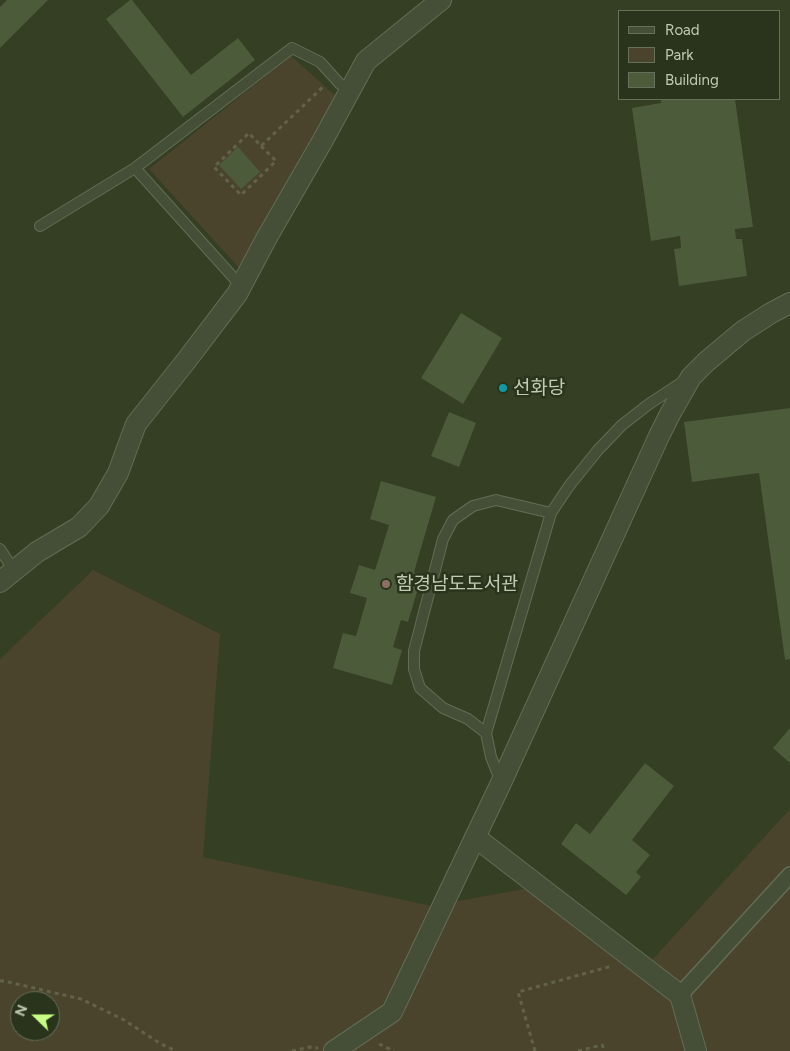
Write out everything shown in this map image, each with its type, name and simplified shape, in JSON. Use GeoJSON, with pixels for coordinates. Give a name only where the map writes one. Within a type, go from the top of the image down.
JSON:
{"type":"FeatureCollection","features":[{"type":"Feature","properties":{"kind":"street"},"geometry":{"type":"LineString","coordinates":[[7,577],[37,552],[79,527],[99,506],[118,473],[136,424],[237,294],[366,61],[441,0]]}},
{"type":"Feature","properties":{"kind":"street"},"geometry":{"type":"LineString","coordinates":[[334,1051],[392,1012],[501,783],[659,436],[691,377],[744,330],[790,303]]}},
{"type":"Feature","properties":{"kind":"street"},"geometry":{"type":"LineString","coordinates":[[475,837],[680,995],[696,1051]]}},
{"type":"Feature","properties":{"kind":"street"},"geometry":{"type":"LineString","coordinates":[[680,995],[790,875]]}},
{"type":"Feature","properties":{"kind":"lane"},"geometry":{"type":"LineString","coordinates":[[40,226],[135,168],[292,48],[320,62],[340,84],[351,89]]}},
{"type":"Feature","properties":{"kind":"lane"},"geometry":{"type":"LineString","coordinates":[[135,168],[241,286]]}},
{"type":"Feature","properties":{"kind":"lane"},"geometry":{"type":"LineString","coordinates":[[501,783],[491,757],[486,733],[552,513],[598,450],[622,425],[649,404],[691,377]]}},
{"type":"Feature","properties":{"kind":"lane"},"geometry":{"type":"LineString","coordinates":[[486,733],[468,719],[443,708],[420,688],[414,670],[414,651],[443,539],[453,520],[472,506],[496,500],[552,513]]}},
{"type":"Feature","properties":{"kind":"lane"},"geometry":{"type":"LineString","coordinates":[[0,549],[7,577]]}},
{"type":"Feature","properties":{"kind":"path"},"geometry":{"type":"LineString","coordinates":[[262,146],[334,78]]}},
{"type":"Feature","properties":{"kind":"path"},"geometry":{"type":"LineString","coordinates":[[249,133],[262,146],[276,161],[241,195],[214,166],[249,133]]}},
{"type":"Feature","properties":{"kind":"path"},"geometry":{"type":"LineString","coordinates":[[535,1051],[518,992],[634,960]]}},
{"type":"Feature","properties":{"kind":"path"},"geometry":{"type":"LineString","coordinates":[[0,981],[81,999],[124,1020],[161,1044],[176,1051]]}},
{"type":"Feature","properties":{"kind":"path"},"geometry":{"type":"LineString","coordinates":[[578,1051],[602,1045],[605,1051]]}},
{"type":"Feature","properties":{"kind":"path"},"geometry":{"type":"LineString","coordinates":[[292,1051],[310,1047],[334,1051]]}},
{"type":"Feature","properties":{"kind":"green space"},"geometry":{"type":"Polygon","coordinates":[[[291,56],[339,99],[242,271],[149,169],[291,56]]]}},
{"type":"Feature","properties":{"kind":"green space"},"geometry":{"type":"Polygon","coordinates":[[[93,570],[220,634],[203,857],[432,906],[529,888],[642,971],[790,809],[790,1051],[0,1051],[0,659],[93,570]]]}},
{"type":"Feature","properties":{"kind":"building"},"geometry":{"type":"Polygon","coordinates":[[[7,0],[48,0],[0,48],[0,7],[7,0]]]}},
{"type":"Feature","properties":{"kind":"building"},"geometry":{"type":"Polygon","coordinates":[[[132,0],[191,75],[238,38],[255,60],[183,117],[106,19],[132,0]]]}},
{"type":"Feature","properties":{"kind":"building"},"geometry":{"type":"Polygon","coordinates":[[[661,100],[735,100],[753,227],[735,229],[736,239],[742,239],[747,276],[679,286],[674,249],[681,248],[680,236],[651,241],[632,108],[661,103],[661,100]]]}},
{"type":"Feature","properties":{"kind":"building"},"geometry":{"type":"Polygon","coordinates":[[[238,147],[260,172],[241,189],[219,165],[238,147]]]}},
{"type":"Feature","properties":{"kind":"building"},"geometry":{"type":"Polygon","coordinates":[[[461,313],[502,338],[463,404],[421,378],[461,313]]]}},
{"type":"Feature","properties":{"kind":"building"},"geometry":{"type":"Polygon","coordinates":[[[790,408],[790,659],[785,660],[759,473],[692,482],[684,422],[790,408]]]}},
{"type":"Feature","properties":{"kind":"building"},"geometry":{"type":"Polygon","coordinates":[[[449,412],[476,423],[459,467],[431,456],[449,412]]]}},
{"type":"Feature","properties":{"kind":"building","name":"함경남도도서관"},"geometry":{"type":"Polygon","coordinates":[[[381,481],[436,497],[414,572],[422,575],[408,622],[401,620],[393,647],[402,650],[392,685],[333,668],[343,633],[356,636],[367,598],[350,593],[359,565],[375,570],[389,525],[370,519],[381,481]]]}},
{"type":"Feature","properties":{"kind":"building"},"geometry":{"type":"Polygon","coordinates":[[[790,728],[790,763],[773,748],[790,728]]]}},
{"type":"Feature","properties":{"kind":"building"},"geometry":{"type":"Polygon","coordinates":[[[645,763],[674,786],[632,840],[650,855],[636,872],[641,877],[626,895],[561,844],[576,823],[590,834],[645,763]]]}},
{"type":"Feature","properties":{"kind":"place","name":"선화당"},"geometry":{"type":"Point","coordinates":[503,388]}},
{"type":"Feature","properties":{"kind":"place","name":"함경남도도서관"},"geometry":{"type":"Point","coordinates":[386,584]}}]}
